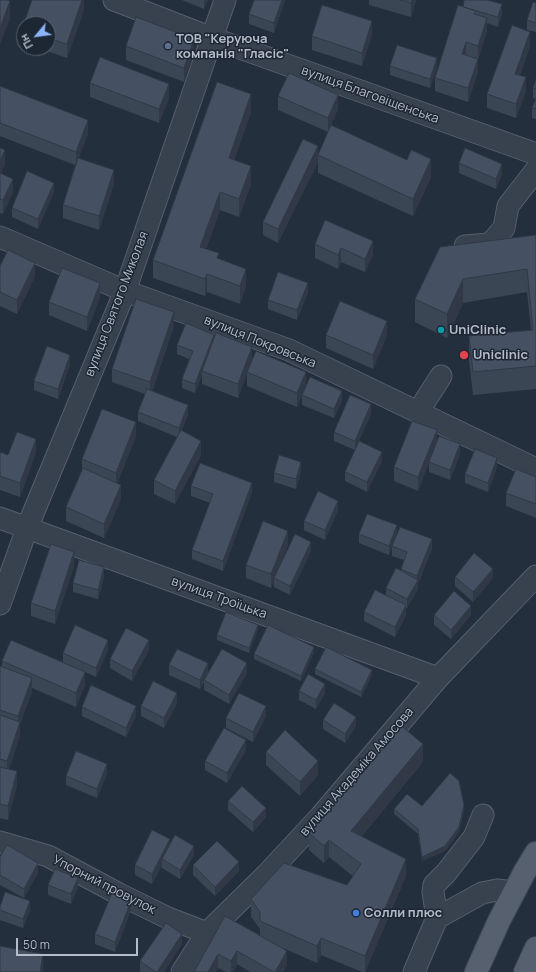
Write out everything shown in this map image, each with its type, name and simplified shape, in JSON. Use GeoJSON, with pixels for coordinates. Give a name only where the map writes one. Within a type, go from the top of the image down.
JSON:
{"type":"FeatureCollection","features":[{"type":"Feature","properties":{"kind":"main road"},"geometry":{"type":"LineString","coordinates":[[476,972],[514,892],[536,853]]}},
{"type":"Feature","properties":{"kind":"main road"},"geometry":{"type":"LineString","coordinates":[[524,972],[536,948]]}},
{"type":"Feature","properties":{"kind":"street","name":"вулиця Благовіщенська"},"geometry":{"type":"LineString","coordinates":[[114,0],[212,38],[536,154]]}},
{"type":"Feature","properties":{"kind":"street","name":"вулиця Святого Миколая"},"geometry":{"type":"LineString","coordinates":[[0,604],[27,528],[125,291],[225,0]]}},
{"type":"Feature","properties":{"kind":"street"},"geometry":{"type":"LineString","coordinates":[[465,246],[490,244],[504,228],[508,206],[536,170]]}},
{"type":"Feature","properties":{"kind":"street","name":"вулиця Покровська"},"geometry":{"type":"LineString","coordinates":[[0,237],[125,291],[289,350],[536,469]]}},
{"type":"Feature","properties":{"kind":"street"},"geometry":{"type":"LineString","coordinates":[[418,412],[441,376]]}},
{"type":"Feature","properties":{"kind":"street","name":"вулиця Троїцька"},"geometry":{"type":"LineString","coordinates":[[0,518],[438,678]]}},
{"type":"Feature","properties":{"kind":"street","name":"вулиця Академіка Амосова"},"geometry":{"type":"LineString","coordinates":[[182,972],[207,933],[266,875],[320,817],[438,678],[536,576]]}},
{"type":"Feature","properties":{"kind":"street"},"geometry":{"type":"LineString","coordinates":[[417,971],[437,918],[433,892],[434,885],[446,873],[474,836],[482,815]]}},
{"type":"Feature","properties":{"kind":"street","name":"Упорний провулок"},"geometry":{"type":"LineString","coordinates":[[0,842],[48,856],[168,918],[207,933]]}},
{"type":"Feature","properties":{"kind":"street"},"geometry":{"type":"LineString","coordinates":[[437,918],[457,906],[489,891],[497,890],[514,892]]}},
{"type":"Feature","properties":{"kind":"building"},"geometry":{"type":"Polygon","coordinates":[[[0,0],[10,1],[0,28],[0,0]]]}},
{"type":"Feature","properties":{"kind":"building"},"geometry":{"type":"Polygon","coordinates":[[[32,0],[82,0],[67,44],[56,41],[56,16],[26,16],[32,0]]]}},
{"type":"Feature","properties":{"kind":"building"},"geometry":{"type":"Polygon","coordinates":[[[254,0],[282,0],[274,23],[249,14],[254,0]]]}},
{"type":"Feature","properties":{"kind":"building"},"geometry":{"type":"Polygon","coordinates":[[[400,0],[412,0],[411,3],[400,0]]]}},
{"type":"Feature","properties":{"kind":"building"},"geometry":{"type":"Polygon","coordinates":[[[464,0],[487,0],[502,4],[498,17],[463,7],[464,0]]]}},
{"type":"Feature","properties":{"kind":"building"},"geometry":{"type":"Polygon","coordinates":[[[533,2],[536,3],[536,23],[527,20],[533,2]]]}},
{"type":"Feature","properties":{"kind":"building"},"geometry":{"type":"Polygon","coordinates":[[[322,5],[372,21],[362,53],[312,36],[322,5]]]}},
{"type":"Feature","properties":{"kind":"building"},"geometry":{"type":"Polygon","coordinates":[[[458,5],[476,11],[474,14],[487,18],[478,46],[466,42],[462,54],[478,59],[468,88],[435,78],[458,5]]]}},
{"type":"Feature","properties":{"kind":"building"},"geometry":{"type":"Polygon","coordinates":[[[136,17],[194,39],[184,68],[126,46],[136,17]]]}},
{"type":"Feature","properties":{"kind":"building"},"geometry":{"type":"Polygon","coordinates":[[[512,25],[530,32],[515,74],[526,77],[516,104],[487,94],[512,25]]]}},
{"type":"Feature","properties":{"kind":"building"},"geometry":{"type":"Polygon","coordinates":[[[397,45],[437,58],[430,79],[390,66],[397,45]]]}},
{"type":"Feature","properties":{"kind":"building"},"geometry":{"type":"Polygon","coordinates":[[[100,57],[169,84],[159,109],[90,83],[100,57]]]}},
{"type":"Feature","properties":{"kind":"building"},"geometry":{"type":"Polygon","coordinates":[[[289,73],[338,95],[328,118],[278,96],[289,73]]]}},
{"type":"Feature","properties":{"kind":"building"},"geometry":{"type":"Polygon","coordinates":[[[536,79],[536,89],[533,88],[536,79]]]}},
{"type":"Feature","properties":{"kind":"building"},"geometry":{"type":"Polygon","coordinates":[[[217,82],[251,94],[229,158],[251,166],[239,199],[220,192],[200,247],[219,253],[217,258],[246,269],[240,286],[207,274],[205,279],[153,260],[217,82]]]}},
{"type":"Feature","properties":{"kind":"building"},"geometry":{"type":"Polygon","coordinates":[[[0,86],[88,120],[76,152],[0,123],[0,86]]]}},
{"type":"Feature","properties":{"kind":"building"},"geometry":{"type":"Polygon","coordinates":[[[536,98],[536,109],[532,108],[536,98]]]}},
{"type":"Feature","properties":{"kind":"building"},"geometry":{"type":"Polygon","coordinates":[[[331,125],[407,160],[411,150],[431,159],[413,199],[318,155],[331,125]]]}},
{"type":"Feature","properties":{"kind":"building"},"geometry":{"type":"Polygon","coordinates":[[[303,139],[318,146],[278,229],[263,222],[303,139]]]}},
{"type":"Feature","properties":{"kind":"building"},"geometry":{"type":"Polygon","coordinates":[[[0,148],[5,150],[0,161],[0,148]]]}},
{"type":"Feature","properties":{"kind":"building"},"geometry":{"type":"Polygon","coordinates":[[[465,148],[502,164],[496,179],[459,163],[465,148]]]}},
{"type":"Feature","properties":{"kind":"building"},"geometry":{"type":"Polygon","coordinates":[[[78,158],[114,170],[99,216],[63,205],[78,158]]]}},
{"type":"Feature","properties":{"kind":"building"},"geometry":{"type":"Polygon","coordinates":[[[27,171],[54,183],[38,219],[12,208],[27,171]]]}},
{"type":"Feature","properties":{"kind":"building"},"geometry":{"type":"Polygon","coordinates":[[[0,173],[13,179],[3,200],[0,199],[0,173]]]}},
{"type":"Feature","properties":{"kind":"building"},"geometry":{"type":"Polygon","coordinates":[[[325,220],[373,241],[365,259],[341,248],[338,255],[315,244],[325,220]]]}},
{"type":"Feature","properties":{"kind":"building"},"geometry":{"type":"Polygon","coordinates":[[[536,235],[536,366],[473,372],[469,336],[533,330],[527,269],[463,279],[447,314],[415,299],[440,247],[536,235]]]}},
{"type":"Feature","properties":{"kind":"building"},"geometry":{"type":"Polygon","coordinates":[[[8,250],[35,263],[17,300],[0,292],[0,266],[8,250]]]}},
{"type":"Feature","properties":{"kind":"building"},"geometry":{"type":"Polygon","coordinates":[[[62,268],[100,283],[87,317],[49,302],[62,268]]]}},
{"type":"Feature","properties":{"kind":"building"},"geometry":{"type":"Polygon","coordinates":[[[278,272],[308,283],[297,310],[268,300],[278,272]]]}},
{"type":"Feature","properties":{"kind":"building"},"geometry":{"type":"Polygon","coordinates":[[[136,299],[174,312],[150,382],[112,369],[136,299]]]}},
{"type":"Feature","properties":{"kind":"building"},"geometry":{"type":"Polygon","coordinates":[[[340,301],[387,321],[373,355],[326,335],[340,301]]]}},
{"type":"Feature","properties":{"kind":"building"},"geometry":{"type":"Polygon","coordinates":[[[186,323],[214,335],[195,384],[182,379],[193,351],[177,345],[186,323]]]}},
{"type":"Feature","properties":{"kind":"building"},"geometry":{"type":"Polygon","coordinates":[[[216,333],[252,347],[238,384],[202,371],[216,333]]]}},
{"type":"Feature","properties":{"kind":"building"},"geometry":{"type":"Polygon","coordinates":[[[47,346],[70,355],[58,389],[34,381],[47,346]]]}},
{"type":"Feature","properties":{"kind":"building"},"geometry":{"type":"Polygon","coordinates":[[[256,351],[306,372],[297,393],[247,372],[256,351]]]}},
{"type":"Feature","properties":{"kind":"building"},"geometry":{"type":"Polygon","coordinates":[[[310,377],[342,391],[334,409],[302,395],[310,377]]]}},
{"type":"Feature","properties":{"kind":"building"},"geometry":{"type":"Polygon","coordinates":[[[147,389],[188,405],[179,428],[138,412],[147,389]]]}},
{"type":"Feature","properties":{"kind":"building"},"geometry":{"type":"Polygon","coordinates":[[[350,395],[371,404],[355,441],[334,432],[350,395]]]}},
{"type":"Feature","properties":{"kind":"building"},"geometry":{"type":"Polygon","coordinates":[[[102,409],[136,422],[116,473],[82,459],[102,409]]]}},
{"type":"Feature","properties":{"kind":"building"},"geometry":{"type":"Polygon","coordinates":[[[412,421],[437,430],[418,477],[394,467],[412,421]]]}},
{"type":"Feature","properties":{"kind":"building"},"geometry":{"type":"Polygon","coordinates":[[[181,430],[201,441],[175,491],[154,480],[181,430]]]}},
{"type":"Feature","properties":{"kind":"building"},"geometry":{"type":"Polygon","coordinates":[[[17,432],[36,439],[20,483],[0,476],[0,452],[8,455],[17,432]]]}},
{"type":"Feature","properties":{"kind":"building"},"geometry":{"type":"Polygon","coordinates":[[[439,436],[460,444],[450,470],[429,462],[439,436]]]}},
{"type":"Feature","properties":{"kind":"building"},"geometry":{"type":"Polygon","coordinates":[[[359,441],[382,452],[367,482],[345,472],[359,441]]]}},
{"type":"Feature","properties":{"kind":"building"},"geometry":{"type":"Polygon","coordinates":[[[475,449],[497,458],[488,483],[465,474],[475,449]]]}},
{"type":"Feature","properties":{"kind":"building"},"geometry":{"type":"Polygon","coordinates":[[[279,455],[301,462],[296,479],[274,473],[279,455]]]}},
{"type":"Feature","properties":{"kind":"building"},"geometry":{"type":"Polygon","coordinates":[[[200,463],[252,483],[223,561],[192,550],[213,494],[191,486],[200,463]]]}},
{"type":"Feature","properties":{"kind":"building"},"geometry":{"type":"Polygon","coordinates":[[[83,468],[121,485],[104,524],[66,507],[83,468]]]}},
{"type":"Feature","properties":{"kind":"building"},"geometry":{"type":"Polygon","coordinates":[[[516,469],[536,477],[536,504],[506,493],[516,469]]]}},
{"type":"Feature","properties":{"kind":"building"},"geometry":{"type":"Polygon","coordinates":[[[318,491],[338,501],[325,530],[304,521],[318,491]]]}},
{"type":"Feature","properties":{"kind":"building"},"geometry":{"type":"Polygon","coordinates":[[[367,514],[397,525],[389,546],[359,534],[367,514]]]}},
{"type":"Feature","properties":{"kind":"building"},"geometry":{"type":"Polygon","coordinates":[[[263,521],[288,531],[271,574],[246,565],[263,521]]]}},
{"type":"Feature","properties":{"kind":"building"},"geometry":{"type":"Polygon","coordinates":[[[400,527],[432,539],[417,576],[401,569],[407,552],[392,546],[400,527]]]}},
{"type":"Feature","properties":{"kind":"building"},"geometry":{"type":"Polygon","coordinates":[[[295,534],[311,542],[290,586],[274,578],[295,534]]]}},
{"type":"Feature","properties":{"kind":"building"},"geometry":{"type":"Polygon","coordinates":[[[51,544],[74,552],[55,611],[31,603],[51,544]]]}},
{"type":"Feature","properties":{"kind":"building"},"geometry":{"type":"Polygon","coordinates":[[[474,553],[493,569],[473,592],[455,577],[474,553]]]}},
{"type":"Feature","properties":{"kind":"building"},"geometry":{"type":"Polygon","coordinates":[[[79,560],[104,567],[98,590],[73,583],[79,560]]]}},
{"type":"Feature","properties":{"kind":"building"},"geometry":{"type":"Polygon","coordinates":[[[396,568],[418,580],[407,599],[386,588],[396,568]]]}},
{"type":"Feature","properties":{"kind":"building"},"geometry":{"type":"Polygon","coordinates":[[[375,590],[406,605],[395,627],[364,612],[375,590]]]}},
{"type":"Feature","properties":{"kind":"building"},"geometry":{"type":"Polygon","coordinates":[[[454,591],[471,606],[451,630],[434,615],[454,591]]]}},
{"type":"Feature","properties":{"kind":"building"},"geometry":{"type":"Polygon","coordinates":[[[226,612],[258,625],[249,648],[217,635],[226,612]]]}},
{"type":"Feature","properties":{"kind":"building"},"geometry":{"type":"Polygon","coordinates":[[[75,625],[108,640],[96,668],[63,653],[75,625]]]}},
{"type":"Feature","properties":{"kind":"building"},"geometry":{"type":"Polygon","coordinates":[[[268,625],[314,647],[301,676],[254,654],[268,625]]]}},
{"type":"Feature","properties":{"kind":"building"},"geometry":{"type":"Polygon","coordinates":[[[126,628],[149,640],[132,671],[110,659],[126,628]]]}},
{"type":"Feature","properties":{"kind":"building"},"geometry":{"type":"Polygon","coordinates":[[[11,640],[85,672],[76,693],[2,661],[11,640]]]}},
{"type":"Feature","properties":{"kind":"building"},"geometry":{"type":"Polygon","coordinates":[[[326,647],[372,670],[361,692],[315,669],[326,647]]]}},
{"type":"Feature","properties":{"kind":"building"},"geometry":{"type":"Polygon","coordinates":[[[177,649],[208,663],[200,680],[169,665],[177,649]]]}},
{"type":"Feature","properties":{"kind":"building"},"geometry":{"type":"Polygon","coordinates":[[[222,649],[247,663],[229,695],[204,680],[222,649]]]}},
{"type":"Feature","properties":{"kind":"building"},"geometry":{"type":"Polygon","coordinates":[[[0,666],[32,678],[18,716],[0,710],[0,666]]]}},
{"type":"Feature","properties":{"kind":"building"},"geometry":{"type":"Polygon","coordinates":[[[308,674],[325,684],[316,700],[299,691],[308,674]]]}},
{"type":"Feature","properties":{"kind":"building"},"geometry":{"type":"Polygon","coordinates":[[[153,681],[177,693],[164,718],[141,706],[153,681]]]}},
{"type":"Feature","properties":{"kind":"building"},"geometry":{"type":"Polygon","coordinates":[[[91,685],[136,706],[126,728],[82,707],[91,685]]]}},
{"type":"Feature","properties":{"kind":"building"},"geometry":{"type":"Polygon","coordinates":[[[239,693],[266,706],[253,732],[226,718],[239,693]]]}},
{"type":"Feature","properties":{"kind":"building"},"geometry":{"type":"Polygon","coordinates":[[[334,703],[356,717],[345,734],[323,720],[334,703]]]}},
{"type":"Feature","properties":{"kind":"building"},"geometry":{"type":"Polygon","coordinates":[[[0,715],[20,722],[7,761],[0,759],[0,715]]]}},
{"type":"Feature","properties":{"kind":"building"},"geometry":{"type":"Polygon","coordinates":[[[399,724],[423,744],[351,831],[406,859],[365,956],[321,938],[317,946],[260,921],[260,912],[251,899],[284,863],[347,885],[361,864],[329,840],[324,846],[309,833],[399,724]]]}},
{"type":"Feature","properties":{"kind":"building"},"geometry":{"type":"Polygon","coordinates":[[[224,728],[246,740],[227,773],[205,761],[224,728]]]}},
{"type":"Feature","properties":{"kind":"building"},"geometry":{"type":"Polygon","coordinates":[[[285,730],[318,761],[300,782],[266,752],[285,730]]]}},
{"type":"Feature","properties":{"kind":"building"},"geometry":{"type":"Polygon","coordinates":[[[76,751],[107,764],[97,789],[66,776],[76,751]]]}},
{"type":"Feature","properties":{"kind":"building"},"geometry":{"type":"Polygon","coordinates":[[[0,767],[17,771],[8,806],[0,804],[0,767]]]}},
{"type":"Feature","properties":{"kind":"building"},"geometry":{"type":"Polygon","coordinates":[[[450,773],[459,781],[464,805],[459,827],[445,846],[422,857],[418,829],[394,809],[407,794],[422,806],[450,773]]]}},
{"type":"Feature","properties":{"kind":"building"},"geometry":{"type":"Polygon","coordinates":[[[242,786],[266,808],[253,822],[228,801],[242,786]]]}},
{"type":"Feature","properties":{"kind":"building"},"geometry":{"type":"Polygon","coordinates":[[[152,830],[170,839],[152,874],[135,865],[152,830]]]}},
{"type":"Feature","properties":{"kind":"building"},"geometry":{"type":"Polygon","coordinates":[[[175,835],[194,846],[180,870],[162,859],[175,835]]]}},
{"type":"Feature","properties":{"kind":"building"},"geometry":{"type":"Polygon","coordinates":[[[217,841],[239,862],[215,887],[193,865],[217,841]]]}},
{"type":"Feature","properties":{"kind":"building"},"geometry":{"type":"Polygon","coordinates":[[[7,845],[38,863],[24,889],[0,875],[0,857],[7,845]]]}},
{"type":"Feature","properties":{"kind":"building"},"geometry":{"type":"Polygon","coordinates":[[[55,869],[78,878],[71,894],[48,885],[55,869]]]}},
{"type":"Feature","properties":{"kind":"building"},"geometry":{"type":"Polygon","coordinates":[[[5,892],[30,901],[23,919],[0,910],[5,892]]]}},
{"type":"Feature","properties":{"kind":"building"},"geometry":{"type":"Polygon","coordinates":[[[112,893],[131,901],[115,942],[95,934],[112,893]]]}},
{"type":"Feature","properties":{"kind":"building"},"geometry":{"type":"Polygon","coordinates":[[[225,916],[287,951],[275,972],[237,951],[231,961],[218,954],[208,972],[194,972],[225,916]]]}},
{"type":"Feature","properties":{"kind":"building"},"geometry":{"type":"Polygon","coordinates":[[[166,923],[182,934],[156,972],[140,961],[166,923]]]}},
{"type":"Feature","properties":{"kind":"building"},"geometry":{"type":"Polygon","coordinates":[[[0,946],[43,954],[40,972],[0,972],[0,946]]]}},
{"type":"Feature","properties":{"kind":"place","name":"ТОВ \"Керуюча компанія \"Гласіс\""},"geometry":{"type":"Point","coordinates":[168,46]}},
{"type":"Feature","properties":{"kind":"place","name":"UniСlinic"},"geometry":{"type":"Point","coordinates":[441,330]}},
{"type":"Feature","properties":{"kind":"place","name":"Uniclinic"},"geometry":{"type":"Point","coordinates":[464,355]}},
{"type":"Feature","properties":{"kind":"place","name":"Солли плюс"},"geometry":{"type":"Point","coordinates":[356,913]}}]}
